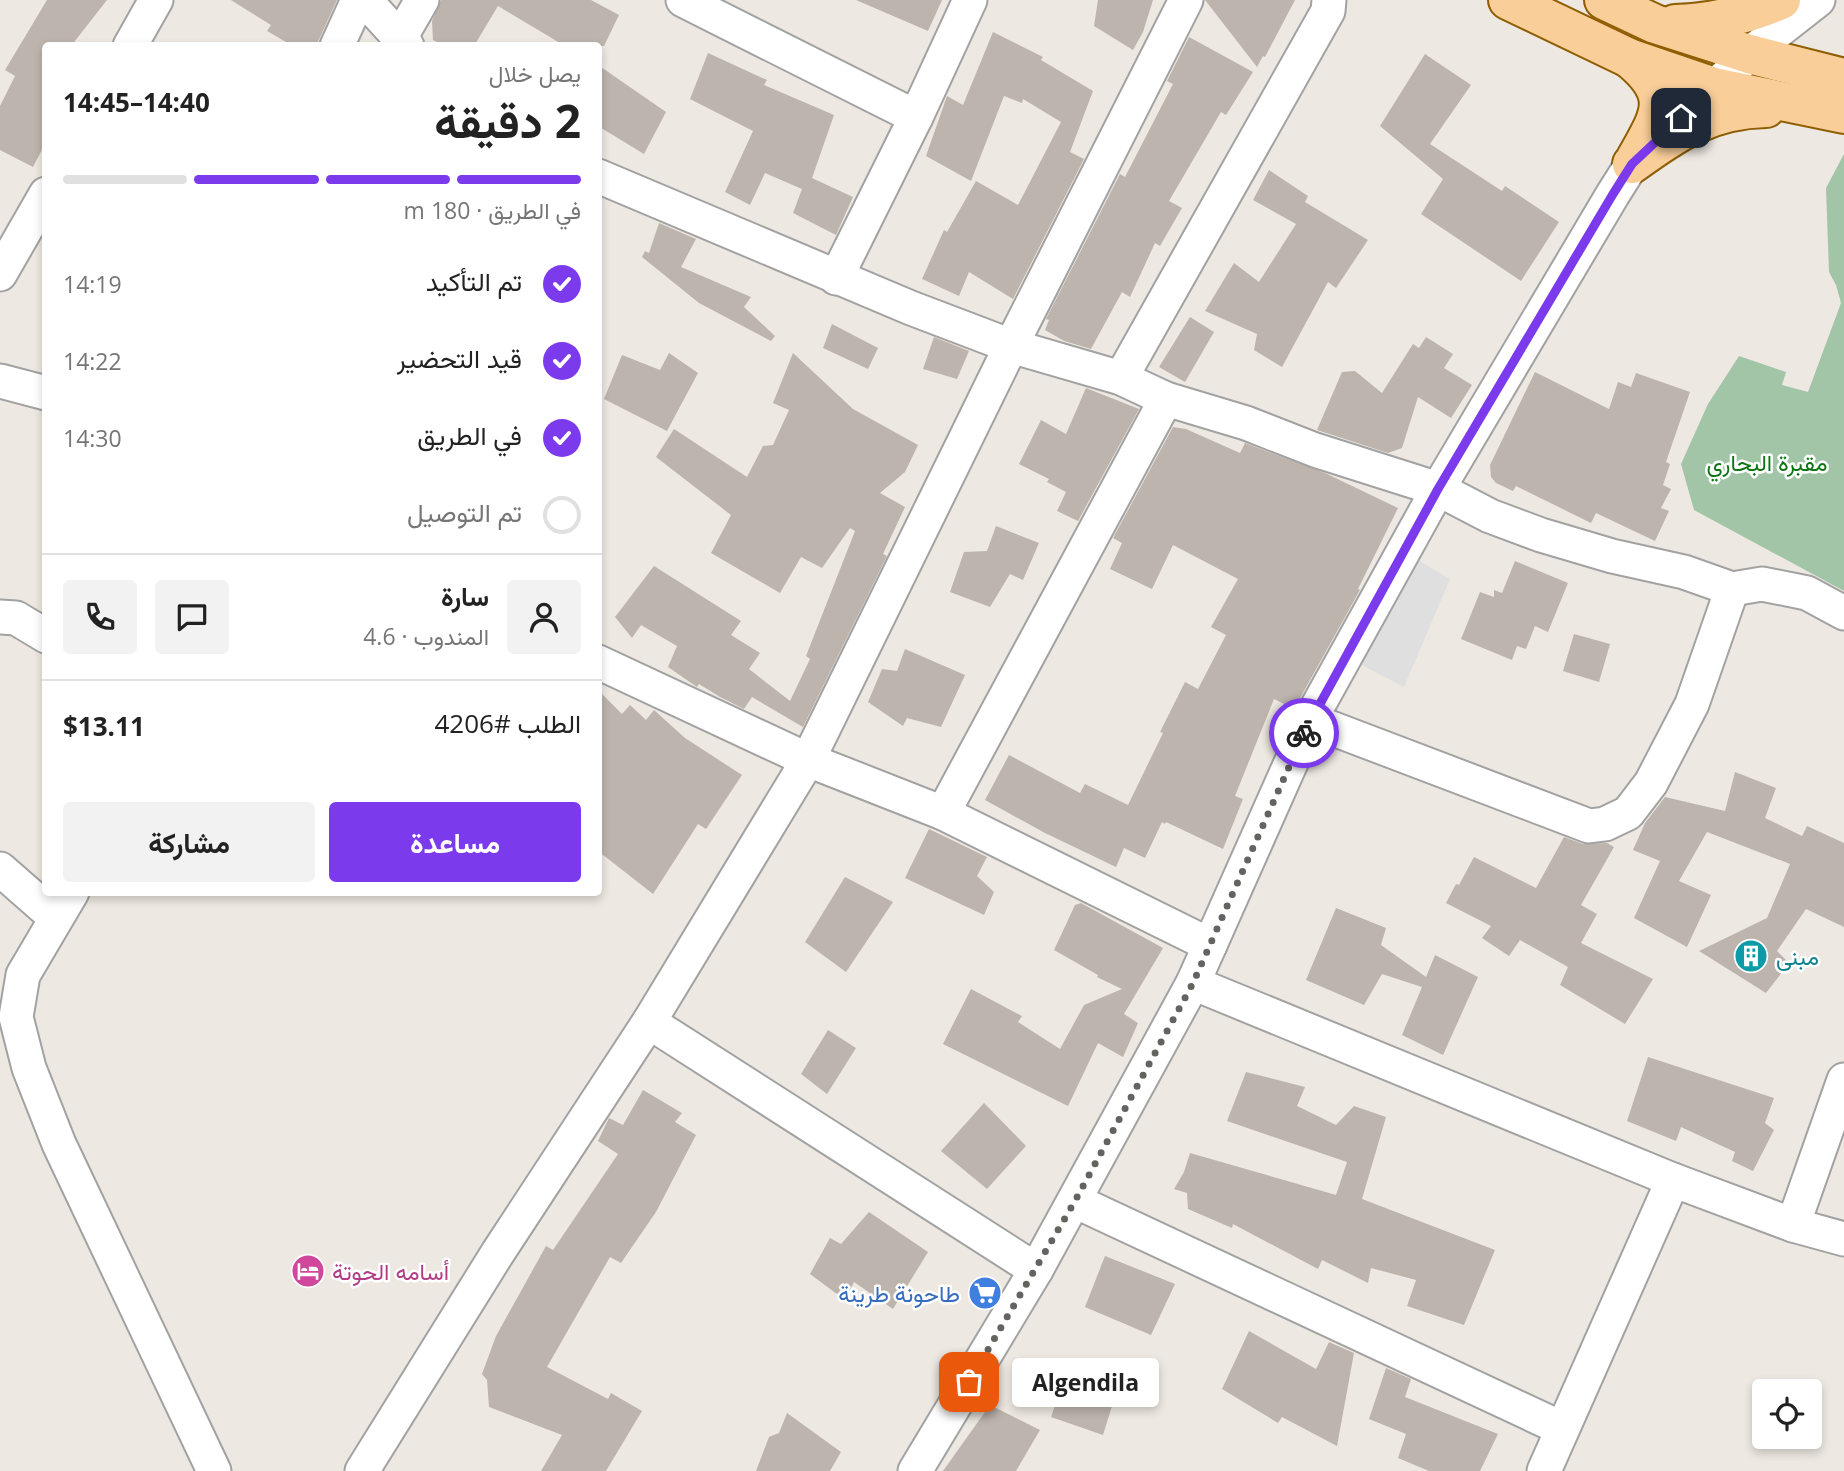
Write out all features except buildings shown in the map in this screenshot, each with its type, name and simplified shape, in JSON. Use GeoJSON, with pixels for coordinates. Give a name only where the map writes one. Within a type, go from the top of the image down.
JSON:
{"type":"FeatureCollection","features":[{"type":"Feature","properties":{"kind":"main road"},"geometry":{"type":"LineString","coordinates":[[1508,0],[1629,58],[1714,87],[1828,111]]}},
{"type":"Feature","properties":{"kind":"main road"},"geometry":{"type":"LineString","coordinates":[[1604,0],[1655,24],[1749,54],[1844,78]]}},
{"type":"Feature","properties":{"kind":"main road"},"geometry":{"type":"LineString","coordinates":[[1655,24],[1703,23],[1729,19],[1781,0]]}},
{"type":"Feature","properties":{"kind":"main road"},"geometry":{"type":"LineString","coordinates":[[1629,58],[1646,72],[1656,88],[1660,107],[1655,125],[1632,164]]}},
{"type":"Feature","properties":{"kind":"main road"},"geometry":{"type":"LineString","coordinates":[[1632,164],[1676,134],[1719,113],[1744,108],[1828,111]]}},
{"type":"Feature","properties":{"kind":"street"},"geometry":{"type":"LineString","coordinates":[[132,42],[156,0]]}},
{"type":"Feature","properties":{"kind":"street"},"geometry":{"type":"LineString","coordinates":[[339,42],[358,0]]}},
{"type":"Feature","properties":{"kind":"street"},"geometry":{"type":"LineString","coordinates":[[365,0],[403,42],[422,0]]}},
{"type":"Feature","properties":{"kind":"street"},"geometry":{"type":"LineString","coordinates":[[683,0],[916,117]]}},
{"type":"Feature","properties":{"kind":"street"},"geometry":{"type":"LineString","coordinates":[[836,278],[916,117],[970,0]]}},
{"type":"Feature","properties":{"kind":"street"},"geometry":{"type":"LineString","coordinates":[[362,1471],[497,1254],[649,1022],[808,760],[1011,346],[1186,0]]}},
{"type":"Feature","properties":{"kind":"street"},"geometry":{"type":"LineString","coordinates":[[1121,378],[1328,11],[1329,0]]}},
{"type":"Feature","properties":{"kind":"street"},"geometry":{"type":"LineString","coordinates":[[915,1471],[1036,1270],[1193,983],[1310,720],[1438,489],[1632,164],[1749,54],[1818,0]]}},
{"type":"Feature","properties":{"kind":"street"},"geometry":{"type":"LineString","coordinates":[[602,178],[836,278],[1011,346],[1121,378],[1166,399],[1246,423],[1315,450],[1438,489],[1490,516],[1541,535],[1612,556],[1684,572],[1732,589],[1762,584],[1807,593],[1844,613]]}},
{"type":"Feature","properties":{"kind":"street"},"geometry":{"type":"LineString","coordinates":[[0,274],[42,201]]}},
{"type":"Feature","properties":{"kind":"street"},"geometry":{"type":"LineString","coordinates":[[0,381],[42,392]]}},
{"type":"Feature","properties":{"kind":"street"},"geometry":{"type":"LineString","coordinates":[[943,813],[1166,399]]}},
{"type":"Feature","properties":{"kind":"street"},"geometry":{"type":"LineString","coordinates":[[1310,720],[1589,826],[1605,824],[1628,813],[1651,783],[1692,704],[1732,589]]}},
{"type":"Feature","properties":{"kind":"street"},"geometry":{"type":"LineString","coordinates":[[0,617],[16,618],[42,634]]}},
{"type":"Feature","properties":{"kind":"street"},"geometry":{"type":"LineString","coordinates":[[602,664],[808,760],[943,813],[1210,945]]}},
{"type":"Feature","properties":{"kind":"street"},"geometry":{"type":"LineString","coordinates":[[0,869],[42,893]]}},
{"type":"Feature","properties":{"kind":"street"},"geometry":{"type":"LineString","coordinates":[[48,896],[64,905],[23,975],[16,1017],[29,1068],[59,1144],[214,1471]]}},
{"type":"Feature","properties":{"kind":"street"},"geometry":{"type":"LineString","coordinates":[[1193,983],[1673,1181],[1793,1225],[1844,1239]]}},
{"type":"Feature","properties":{"kind":"street"},"geometry":{"type":"LineString","coordinates":[[649,1022],[1036,1270]]}},
{"type":"Feature","properties":{"kind":"street"},"geometry":{"type":"LineString","coordinates":[[1793,1225],[1844,1080]]}},
{"type":"Feature","properties":{"kind":"street"},"geometry":{"type":"LineString","coordinates":[[1544,1471],[1673,1181]]}},
{"type":"Feature","properties":{"kind":"street"},"geometry":{"type":"LineString","coordinates":[[1075,1201],[1561,1428]]}},
{"type":"Feature","properties":{"kind":"green space","name":"مقبرة البحاري"},"geometry":{"type":"Polygon","coordinates":[[[1844,154],[1844,591],[1694,510],[1681,464],[1708,404],[1739,356],[1786,372],[1782,385],[1808,392],[1841,303],[1829,272],[1826,188],[1844,154]]]}},
{"type":"Feature","properties":{"kind":"shaded area"},"geometry":{"type":"Polygon","coordinates":[[[1403,551],[1450,579],[1404,687],[1356,662],[1403,551]]]}},
{"type":"Feature","properties":{"kind":"way so far"},"geometry":{"type":"LineString","coordinates":[[969,1382],[1075,1201],[1193,983],[1304,733]]}},
{"type":"Feature","properties":{"kind":"place","name":"مبنى"},"geometry":{"type":"Point","coordinates":[1751,956]}},
{"type":"Feature","properties":{"kind":"place","name":"أسامه الحوتة"},"geometry":{"type":"Point","coordinates":[308,1271]}},
{"type":"Feature","properties":{"kind":"place","name":"طاحونة طرينة"},"geometry":{"type":"Point","coordinates":[985,1293]}},
{"type":"Feature","properties":{"kind":"place","name":"Algendila"},"geometry":{"type":"Point","coordinates":[969,1382]}},
{"type":"Feature","properties":{"kind":"route"},"geometry":{"type":"LineString","coordinates":[[1304,733],[1438,489],[1613,194],[1632,164],[1681,118]]}}]}
